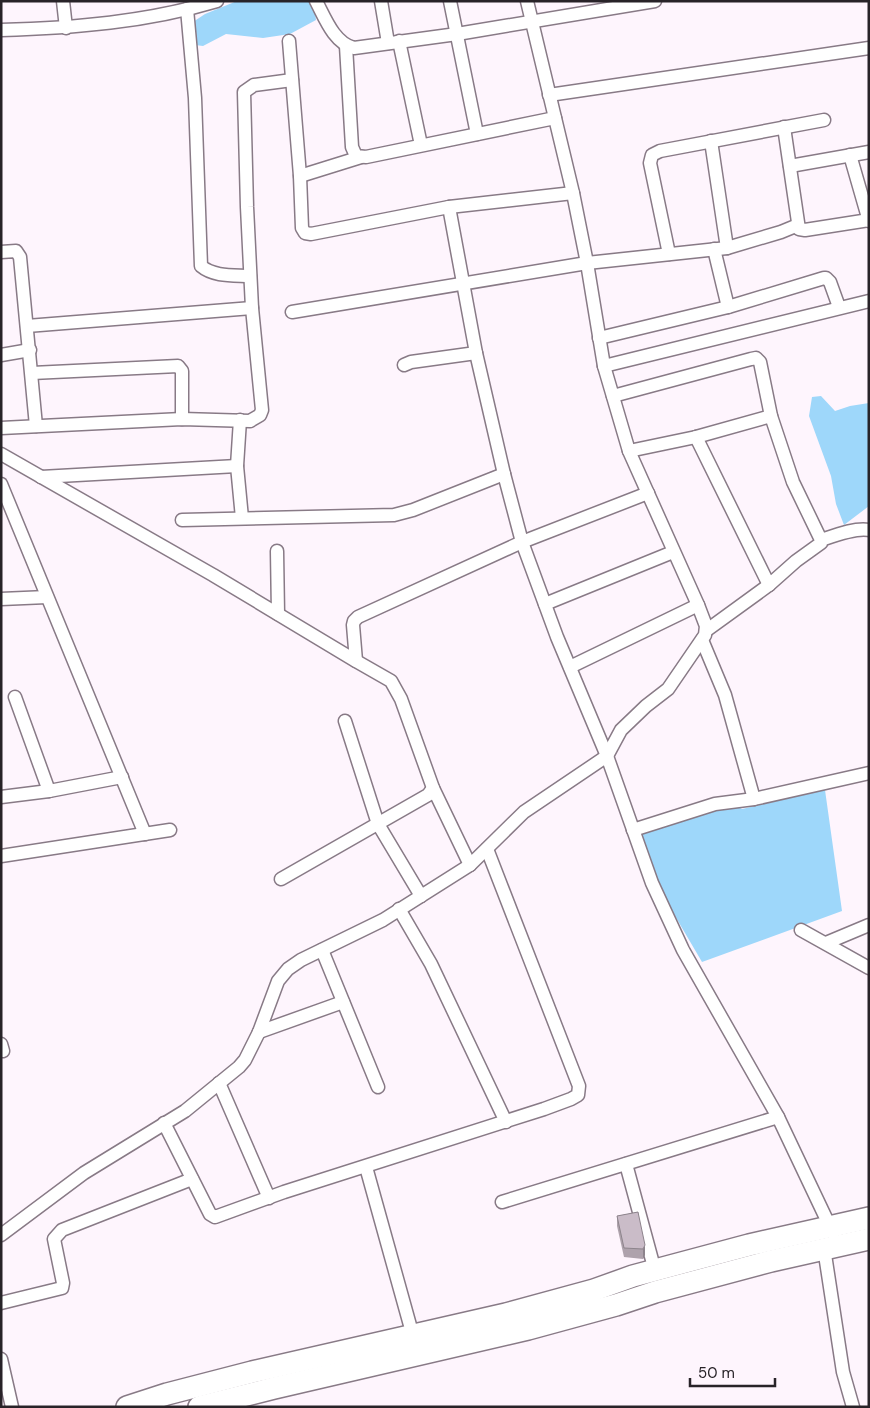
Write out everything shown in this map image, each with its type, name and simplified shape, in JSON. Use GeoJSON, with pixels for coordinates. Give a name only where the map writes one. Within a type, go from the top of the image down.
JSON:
{"type":"FeatureCollection","features":[{"type":"Feature","properties":{"kind":"highway"},"geometry":{"type":"LineString","coordinates":[[127,1407],[208,1400],[528,1329],[616,1305],[831,1240],[869,1218]]}},
{"type":"Feature","properties":{"kind":"highway"},"geometry":{"type":"LineString","coordinates":[[208,1400],[252,1372],[524,1309],[749,1245],[869,1239]]}},
{"type":"Feature","properties":{"kind":"street"},"geometry":{"type":"LineString","coordinates":[[63,1],[66,28]]}},
{"type":"Feature","properties":{"kind":"street"},"geometry":{"type":"LineString","coordinates":[[1,30],[66,28],[136,19],[217,1]]}},
{"type":"Feature","properties":{"kind":"street"},"geometry":{"type":"LineString","coordinates":[[316,1],[339,40],[346,46],[354,48],[457,34],[655,1]]}},
{"type":"Feature","properties":{"kind":"street"},"geometry":{"type":"LineString","coordinates":[[382,1],[421,145]]}},
{"type":"Feature","properties":{"kind":"street"},"geometry":{"type":"LineString","coordinates":[[450,1],[476,134]]}},
{"type":"Feature","properties":{"kind":"street"},"geometry":{"type":"LineString","coordinates":[[527,1],[573,194],[604,366],[629,451],[698,605],[704,635],[725,695],[754,799]]}},
{"type":"Feature","properties":{"kind":"street"},"geometry":{"type":"LineString","coordinates":[[187,9],[195,98],[201,266],[206,270],[220,274],[250,276]]}},
{"type":"Feature","properties":{"kind":"street"},"geometry":{"type":"LineString","coordinates":[[289,41],[300,176],[302,228],[305,233],[311,234],[449,207],[573,194]]}},
{"type":"Feature","properties":{"kind":"street"},"geometry":{"type":"LineString","coordinates":[[346,46],[352,148],[354,153],[361,157]]}},
{"type":"Feature","properties":{"kind":"street"},"geometry":{"type":"LineString","coordinates":[[549,95],[869,48]]}},
{"type":"Feature","properties":{"kind":"street"},"geometry":{"type":"LineString","coordinates":[[1,428],[182,419],[240,420],[255,419],[260,415],[262,410],[250,276],[244,92],[254,85],[292,80]]}},
{"type":"Feature","properties":{"kind":"street"},"geometry":{"type":"LineString","coordinates":[[300,176],[361,157],[554,118]]}},
{"type":"Feature","properties":{"kind":"street"},"geometry":{"type":"LineString","coordinates":[[669,254],[650,159],[652,155],[660,151],[711,140],[824,120]]}},
{"type":"Feature","properties":{"kind":"street"},"geometry":{"type":"LineString","coordinates":[[784,127],[799,229],[805,230],[869,220],[850,155]]}},
{"type":"Feature","properties":{"kind":"street"},"geometry":{"type":"LineString","coordinates":[[711,140],[720,248],[728,307]]}},
{"type":"Feature","properties":{"kind":"street"},"geometry":{"type":"LineString","coordinates":[[790,166],[869,152]]}},
{"type":"Feature","properties":{"kind":"street"},"geometry":{"type":"LineString","coordinates":[[449,207],[476,353],[522,542],[545,604],[607,756],[652,883],[683,950],[778,1117],[831,1240],[843,1372],[853,1407]]}},
{"type":"Feature","properties":{"kind":"street"},"geometry":{"type":"LineString","coordinates":[[292,312],[587,264],[720,248],[782,232],[798,225]]}},
{"type":"Feature","properties":{"kind":"street"},"geometry":{"type":"LineString","coordinates":[[1,252],[16,251],[20,257],[36,426]]}},
{"type":"Feature","properties":{"kind":"street"},"geometry":{"type":"LineString","coordinates":[[599,338],[728,307],[826,278],[830,282],[839,308]]}},
{"type":"Feature","properties":{"kind":"street"},"geometry":{"type":"LineString","coordinates":[[604,366],[869,301]]}},
{"type":"Feature","properties":{"kind":"street"},"geometry":{"type":"LineString","coordinates":[[27,326],[252,308]]}},
{"type":"Feature","properties":{"kind":"street"},"geometry":{"type":"LineString","coordinates":[[1,356],[30,350]]}},
{"type":"Feature","properties":{"kind":"street"},"geometry":{"type":"LineString","coordinates":[[404,366],[411,362],[476,353]]}},
{"type":"Feature","properties":{"kind":"street"},"geometry":{"type":"LineString","coordinates":[[613,396],[756,358],[760,362],[771,416],[793,482],[821,540]]}},
{"type":"Feature","properties":{"kind":"street"},"geometry":{"type":"LineString","coordinates":[[32,373],[178,366],[182,371],[182,419]]}},
{"type":"Feature","properties":{"kind":"street"},"geometry":{"type":"LineString","coordinates":[[629,451],[696,437],[771,416]]}},
{"type":"Feature","properties":{"kind":"street"},"geometry":{"type":"LineString","coordinates":[[240,420],[237,466],[242,518]]}},
{"type":"Feature","properties":{"kind":"street"},"geometry":{"type":"LineString","coordinates":[[696,437],[769,585]]}},
{"type":"Feature","properties":{"kind":"street"},"geometry":{"type":"LineString","coordinates":[[1,454],[213,575],[387,678],[394,684],[433,788],[470,865]]}},
{"type":"Feature","properties":{"kind":"street"},"geometry":{"type":"LineString","coordinates":[[41,477],[237,466]]}},
{"type":"Feature","properties":{"kind":"street"},"geometry":{"type":"LineString","coordinates":[[182,520],[394,515],[413,510],[504,474]]}},
{"type":"Feature","properties":{"kind":"street"},"geometry":{"type":"LineString","coordinates":[[3,493],[145,834]]}},
{"type":"Feature","properties":{"kind":"street"},"geometry":{"type":"LineString","coordinates":[[356,661],[353,625],[358,617],[522,542],[648,493]]}},
{"type":"Feature","properties":{"kind":"street"},"geometry":{"type":"LineString","coordinates":[[1,1235],[84,1173],[184,1111],[245,1060],[260,1032],[278,981],[288,969],[383,920],[470,865],[524,812],[607,756],[621,730],[646,706],[668,690],[704,635],[769,585],[796,561],[818,546],[821,540],[844,533],[869,530]]}},
{"type":"Feature","properties":{"kind":"street"},"geometry":{"type":"LineString","coordinates":[[277,551],[278,614]]}},
{"type":"Feature","properties":{"kind":"street"},"geometry":{"type":"LineString","coordinates":[[545,604],[673,552]]}},
{"type":"Feature","properties":{"kind":"street"},"geometry":{"type":"LineString","coordinates":[[1,599],[47,597]]}},
{"type":"Feature","properties":{"kind":"street"},"geometry":{"type":"LineString","coordinates":[[570,666],[698,605]]}},
{"type":"Feature","properties":{"kind":"street"},"geometry":{"type":"LineString","coordinates":[[15,697],[49,791]]}},
{"type":"Feature","properties":{"kind":"street"},"geometry":{"type":"LineString","coordinates":[[344,721],[378,824],[421,896]]}},
{"type":"Feature","properties":{"kind":"street"},"geometry":{"type":"LineString","coordinates":[[633,830],[715,804],[754,799],[869,773]]}},
{"type":"Feature","properties":{"kind":"street"},"geometry":{"type":"LineString","coordinates":[[1,797],[49,791],[122,777]]}},
{"type":"Feature","properties":{"kind":"street"},"geometry":{"type":"LineString","coordinates":[[280,879],[428,795],[433,788]]}},
{"type":"Feature","properties":{"kind":"street"},"geometry":{"type":"LineString","coordinates":[[1,856],[170,830]]}},
{"type":"Feature","properties":{"kind":"street"},"geometry":{"type":"LineString","coordinates":[[164,1123],[213,1216],[506,1122],[578,1095],[579,1086],[487,849]]}},
{"type":"Feature","properties":{"kind":"street"},"geometry":{"type":"LineString","coordinates":[[399,909],[431,964],[506,1122]]}},
{"type":"Feature","properties":{"kind":"street"},"geometry":{"type":"LineString","coordinates":[[826,943],[869,925]]}},
{"type":"Feature","properties":{"kind":"street"},"geometry":{"type":"LineString","coordinates":[[801,930],[869,968]]}},
{"type":"Feature","properties":{"kind":"street"},"geometry":{"type":"LineString","coordinates":[[322,950],[378,1087]]}},
{"type":"Feature","properties":{"kind":"street"},"geometry":{"type":"LineString","coordinates":[[260,1032],[343,1002]]}},
{"type":"Feature","properties":{"kind":"street"},"geometry":{"type":"LineString","coordinates":[[219,1083],[269,1198]]}},
{"type":"Feature","properties":{"kind":"street"},"geometry":{"type":"LineString","coordinates":[[502,1202],[778,1117]]}},
{"type":"Feature","properties":{"kind":"street"},"geometry":{"type":"LineString","coordinates":[[626,1164],[655,1271]]}},
{"type":"Feature","properties":{"kind":"street"},"geometry":{"type":"LineString","coordinates":[[366,1167],[413,1336]]}},
{"type":"Feature","properties":{"kind":"street"},"geometry":{"type":"LineString","coordinates":[[1,1303],[62,1288],[63,1283],[54,1239],[62,1230],[192,1179]]}},
{"type":"Feature","properties":{"kind":"street"},"geometry":{"type":"LineString","coordinates":[[1,1359],[12,1407]]}},
{"type":"Feature","properties":{"kind":"water"},"geometry":{"type":"Polygon","coordinates":[[[237,1],[310,1],[314,4],[316,20],[290,34],[263,38],[226,34],[203,46],[195,45],[193,22],[205,14],[237,1]]]}},
{"type":"Feature","properties":{"kind":"water"},"geometry":{"type":"Polygon","coordinates":[[[821,396],[835,411],[869,403],[869,506],[844,525],[836,504],[831,476],[809,416],[812,397],[821,396]]]}},
{"type":"Feature","properties":{"kind":"water"},"geometry":{"type":"Polygon","coordinates":[[[825,790],[842,911],[702,962],[661,892],[640,830],[731,802],[742,809],[825,790]]]}},
{"type":"Feature","properties":{"kind":"building"},"geometry":{"type":"Polygon","coordinates":[[[638,1212],[645,1245],[643,1249],[624,1248],[617,1216],[638,1212]]]}}]}
